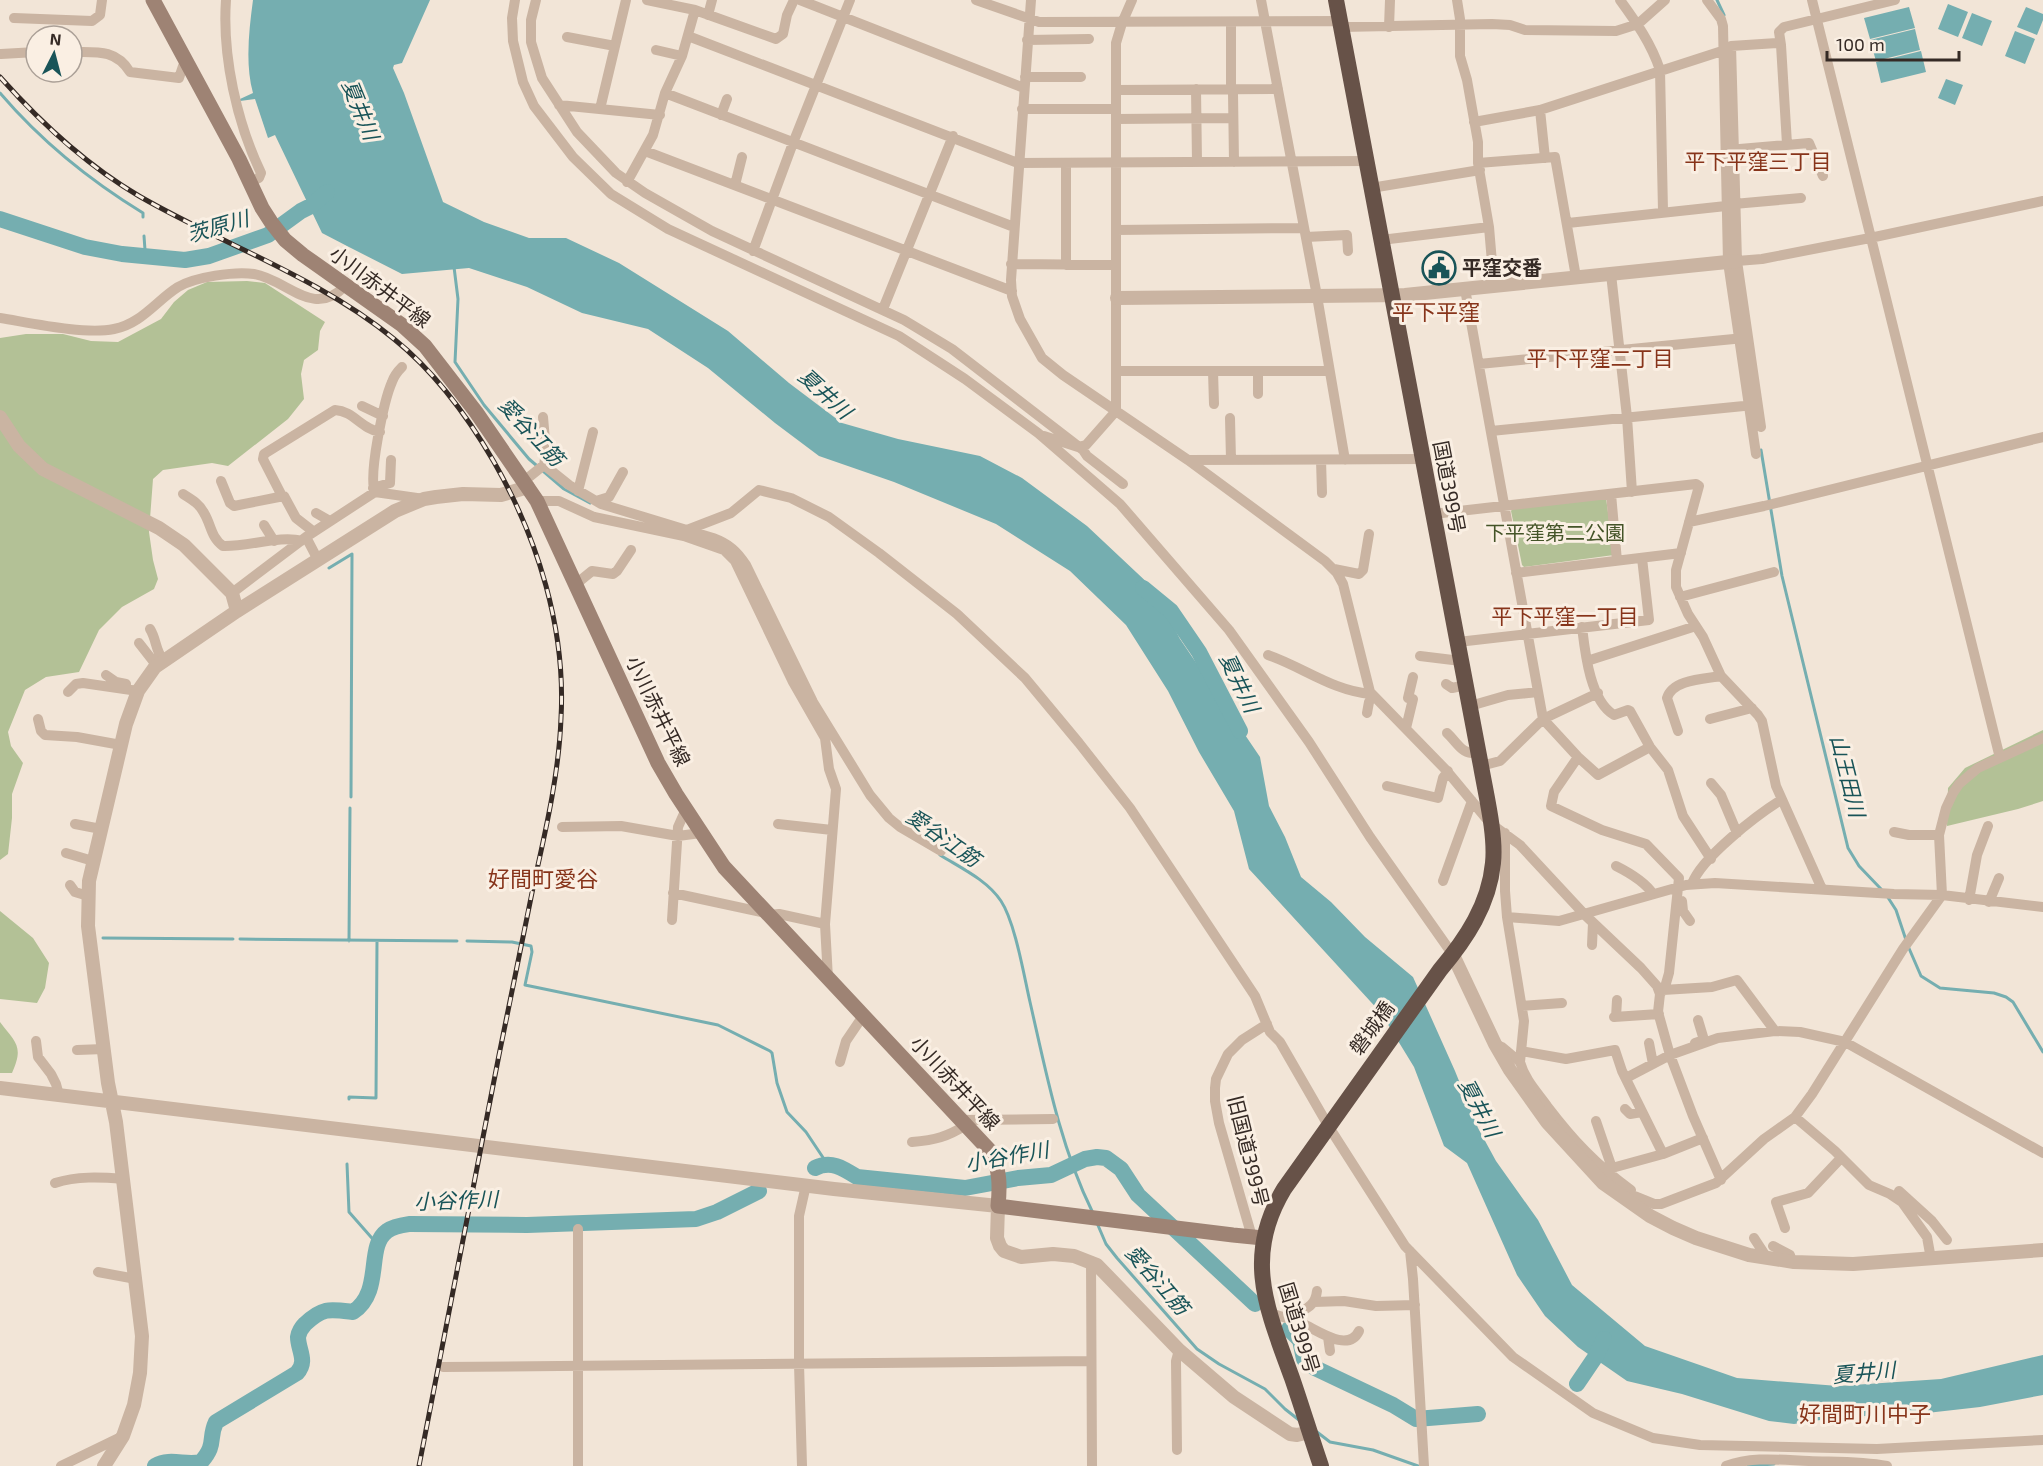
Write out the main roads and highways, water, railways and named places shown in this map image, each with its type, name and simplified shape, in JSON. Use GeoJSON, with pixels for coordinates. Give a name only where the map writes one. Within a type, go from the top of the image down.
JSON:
{"type":"FeatureCollection","features":[{"type":"Feature","properties":{"kind":"highway","name":"国道399号"},"geometry":{"type":"LineString","coordinates":[[1336,0],[1470,706],[1490,823],[1493,861],[1490,888],[1482,910],[1453,955],[1440,970]]}},
{"type":"Feature","properties":{"kind":"highway","name":"磐城橋"},"geometry":{"type":"LineString","coordinates":[[1338,1111],[1440,970]]}},
{"type":"Feature","properties":{"kind":"highway","name":"国道399号"},"geometry":{"type":"LineString","coordinates":[[1325,1465],[1310,1432],[1270,1312],[1258,1237],[1274,1205],[1338,1111]]}},
{"type":"Feature","properties":{"kind":"main road","name":"小川赤井平線"},"geometry":{"type":"LineString","coordinates":[[153,0],[272,222],[285,240],[303,255],[402,325],[425,346],[476,412],[537,501],[658,763],[701,833],[724,867],[991,1152],[998,1168],[998,1206],[1258,1237]]}},
{"type":"Feature","properties":{"kind":"water"},"geometry":{"type":"Polygon","coordinates":[[[253,0],[430,0],[402,63],[394,65],[393,68],[443,202],[484,222],[529,238],[566,238],[619,263],[728,331],[789,383],[842,423],[898,439],[980,456],[1022,478],[1087,526],[1153,588],[1180,639],[1260,757],[1269,806],[1285,837],[1301,877],[1331,902],[1365,937],[1413,977],[1478,1128],[1496,1161],[1538,1220],[1572,1285],[1645,1346],[1737,1378],[1838,1386],[1941,1379],[2043,1355],[2043,1395],[1980,1407],[1918,1414],[1840,1417],[1794,1424],[1769,1421],[1682,1394],[1627,1381],[1578,1347],[1545,1316],[1517,1275],[1467,1163],[1444,1146],[1414,1067],[1381,1013],[1249,869],[1234,811],[1199,752],[1168,691],[1126,625],[1070,571],[996,524],[894,482],[819,456],[708,368],[648,329],[582,313],[527,287],[469,268],[402,274],[322,233],[275,135],[268,138],[255,99],[240,101],[253,93],[248,59],[253,0]]]}},
{"type":"Feature","properties":{"kind":"water"},"geometry":{"type":"Polygon","coordinates":[[[1948,4],[1968,12],[1958,37],[1938,29],[1948,4]]]}},
{"type":"Feature","properties":{"kind":"water"},"geometry":{"type":"Polygon","coordinates":[[[1909,7],[1915,28],[1870,39],[1864,18],[1909,7]]]}},
{"type":"Feature","properties":{"kind":"water"},"geometry":{"type":"Polygon","coordinates":[[[2026,7],[2043,14],[2037,35],[2017,27],[2026,7]]]}},
{"type":"Feature","properties":{"kind":"water"},"geometry":{"type":"Polygon","coordinates":[[[1972,13],[1992,21],[1982,46],[1962,38],[1972,13]]]}},
{"type":"Feature","properties":{"kind":"water"},"geometry":{"type":"Polygon","coordinates":[[[1915,29],[1920,50],[1876,61],[1870,40],[1915,29]]]}},
{"type":"Feature","properties":{"kind":"water"},"geometry":{"type":"Polygon","coordinates":[[[2015,31],[2035,39],[2025,64],[2005,56],[2015,31]]]}},
{"type":"Feature","properties":{"kind":"water"},"geometry":{"type":"Polygon","coordinates":[[[1921,51],[1926,72],[1881,83],[1876,62],[1921,51]]]}},
{"type":"Feature","properties":{"kind":"water"},"geometry":{"type":"Polygon","coordinates":[[[1946,79],[1963,85],[1955,105],[1938,98],[1946,79]]]}},
{"type":"Feature","properties":{"kind":"waterway","name":"山王田川"},"geometry":{"type":"LineString","coordinates":[[1717,0],[1724,15]]}},
{"type":"Feature","properties":{"kind":"waterway"},"geometry":{"type":"LineString","coordinates":[[0,93],[67,159],[143,213],[143,217]]}},
{"type":"Feature","properties":{"kind":"waterway","name":"茨原川"},"geometry":{"type":"LineString","coordinates":[[0,219],[85,247],[122,254],[185,260],[209,256],[268,235],[311,206],[327,192]]}},
{"type":"Feature","properties":{"kind":"waterway"},"geometry":{"type":"LineString","coordinates":[[144,236],[145,250],[162,259]]}},
{"type":"Feature","properties":{"kind":"waterway","name":"愛谷江筋"},"geometry":{"type":"LineString","coordinates":[[454,267],[458,299],[455,362],[484,405],[529,459],[564,489],[590,503]]}},
{"type":"Feature","properties":{"kind":"waterway","name":"山王田川"},"geometry":{"type":"LineString","coordinates":[[1761,450],[1782,576],[1848,848],[1859,866],[1881,889]]}},
{"type":"Feature","properties":{"kind":"waterway"},"geometry":{"type":"LineString","coordinates":[[329,568],[352,554],[351,797]]}},
{"type":"Feature","properties":{"kind":"waterway","name":"夏井川"},"geometry":{"type":"LineString","coordinates":[[1143,588],[1171,611],[1199,652],[1240,731]]}},
{"type":"Feature","properties":{"kind":"waterway"},"geometry":{"type":"LineString","coordinates":[[349,941],[350,808]]}},
{"type":"Feature","properties":{"kind":"waterway","name":"愛谷江筋"},"geometry":{"type":"LineString","coordinates":[[940,855],[989,887],[1006,910],[1019,950],[1048,1082],[1063,1135],[1092,1211]]}},
{"type":"Feature","properties":{"kind":"waterway","name":"山王田川"},"geometry":{"type":"LineString","coordinates":[[1887,896],[1896,910],[1906,940]]}},
{"type":"Feature","properties":{"kind":"waterway"},"geometry":{"type":"LineString","coordinates":[[103,938],[233,939]]}},
{"type":"Feature","properties":{"kind":"waterway"},"geometry":{"type":"LineString","coordinates":[[240,939],[457,941]]}},
{"type":"Feature","properties":{"kind":"waterway"},"geometry":{"type":"LineString","coordinates":[[349,1099],[349,1097],[376,1098],[377,941]]}},
{"type":"Feature","properties":{"kind":"waterway"},"geometry":{"type":"LineString","coordinates":[[467,941],[512,942],[531,946],[532,952],[525,985],[718,1025],[770,1051],[777,1083],[787,1112],[806,1132],[824,1159],[823,1164]]}},
{"type":"Feature","properties":{"kind":"waterway","name":"山王田川"},"geometry":{"type":"LineString","coordinates":[[1908,946],[1921,976],[1940,988],[1994,993],[2013,1002],[2043,1052]]}},
{"type":"Feature","properties":{"kind":"waterway","name":"小谷作川"},"geometry":{"type":"LineString","coordinates":[[815,1168],[832,1165],[857,1177],[965,1188],[1018,1178],[1051,1175],[1085,1159],[1106,1158],[1121,1169],[1138,1195],[1255,1304]]}},
{"type":"Feature","properties":{"kind":"waterway"},"geometry":{"type":"LineString","coordinates":[[347,1164],[349,1212],[378,1245]]}},
{"type":"Feature","properties":{"kind":"waterway","name":"小谷作川"},"geometry":{"type":"LineString","coordinates":[[155,1466],[167,1462],[201,1462],[211,1446],[216,1422],[297,1373],[302,1364],[298,1342],[301,1328],[311,1318],[322,1312],[327,1310],[353,1312],[362,1303],[372,1281],[380,1238],[393,1228],[410,1224],[527,1225],[696,1219],[717,1212],[759,1191]]}},
{"type":"Feature","properties":{"kind":"waterway","name":"愛谷江筋"},"geometry":{"type":"LineString","coordinates":[[1097,1223],[1106,1244],[1117,1258],[1197,1349],[1265,1389],[1299,1420]]}},
{"type":"Feature","properties":{"kind":"waterway","name":"小谷作川"},"geometry":{"type":"LineString","coordinates":[[1289,1329],[1300,1340],[1304,1359],[1315,1368],[1393,1405],[1416,1419],[1478,1414]]}},
{"type":"Feature","properties":{"kind":"waterway","name":"小谷作川"},"geometry":{"type":"LineString","coordinates":[[1577,1384],[1596,1356],[1604,1339]]}},
{"type":"Feature","properties":{"kind":"waterway","name":"愛谷江筋"},"geometry":{"type":"LineString","coordinates":[[1317,1432],[1330,1442],[1373,1450],[1418,1466]]}},
{"type":"Feature","properties":{"kind":"waterway","name":"愛谷江筋"},"geometry":{"type":"LineString","coordinates":[[1748,1466],[1774,1464]]}},
{"type":"Feature","properties":{"kind":"railway"},"geometry":{"type":"LineString","coordinates":[[0,77],[65,142],[119,184],[335,298],[365,317],[409,352],[450,396],[494,462],[524,522],[546,586],[554,618],[561,685],[560,739],[555,780],[419,1466]]}},
{"type":"Feature","properties":{"kind":"place","name":"平窪交番"},"geometry":{"type":"Point","coordinates":[1439,268]}},
{"type":"Feature","properties":{"kind":"district","name":"平下平窪三丁目"},"geometry":{"type":"Point","coordinates":[1758,162]}},
{"type":"Feature","properties":{"kind":"district","name":"平下平窪"},"geometry":{"type":"Point","coordinates":[1436,312]}},
{"type":"Feature","properties":{"kind":"district","name":"平下平窪二丁目"},"geometry":{"type":"Point","coordinates":[1600,359]}},
{"type":"Feature","properties":{"kind":"district","name":"平下平窪一丁目"},"geometry":{"type":"Point","coordinates":[1565,617]}},
{"type":"Feature","properties":{"kind":"district","name":"好間町愛谷"},"geometry":{"type":"Point","coordinates":[543,879]}},
{"type":"Feature","properties":{"kind":"district","name":"好間町川中子"},"geometry":{"type":"Point","coordinates":[1865,1414]}},
{"type":"Feature","properties":{"kind":"park label","name":"下平窪第二公園"},"geometry":{"type":"Point","coordinates":[1555,533]}}]}
